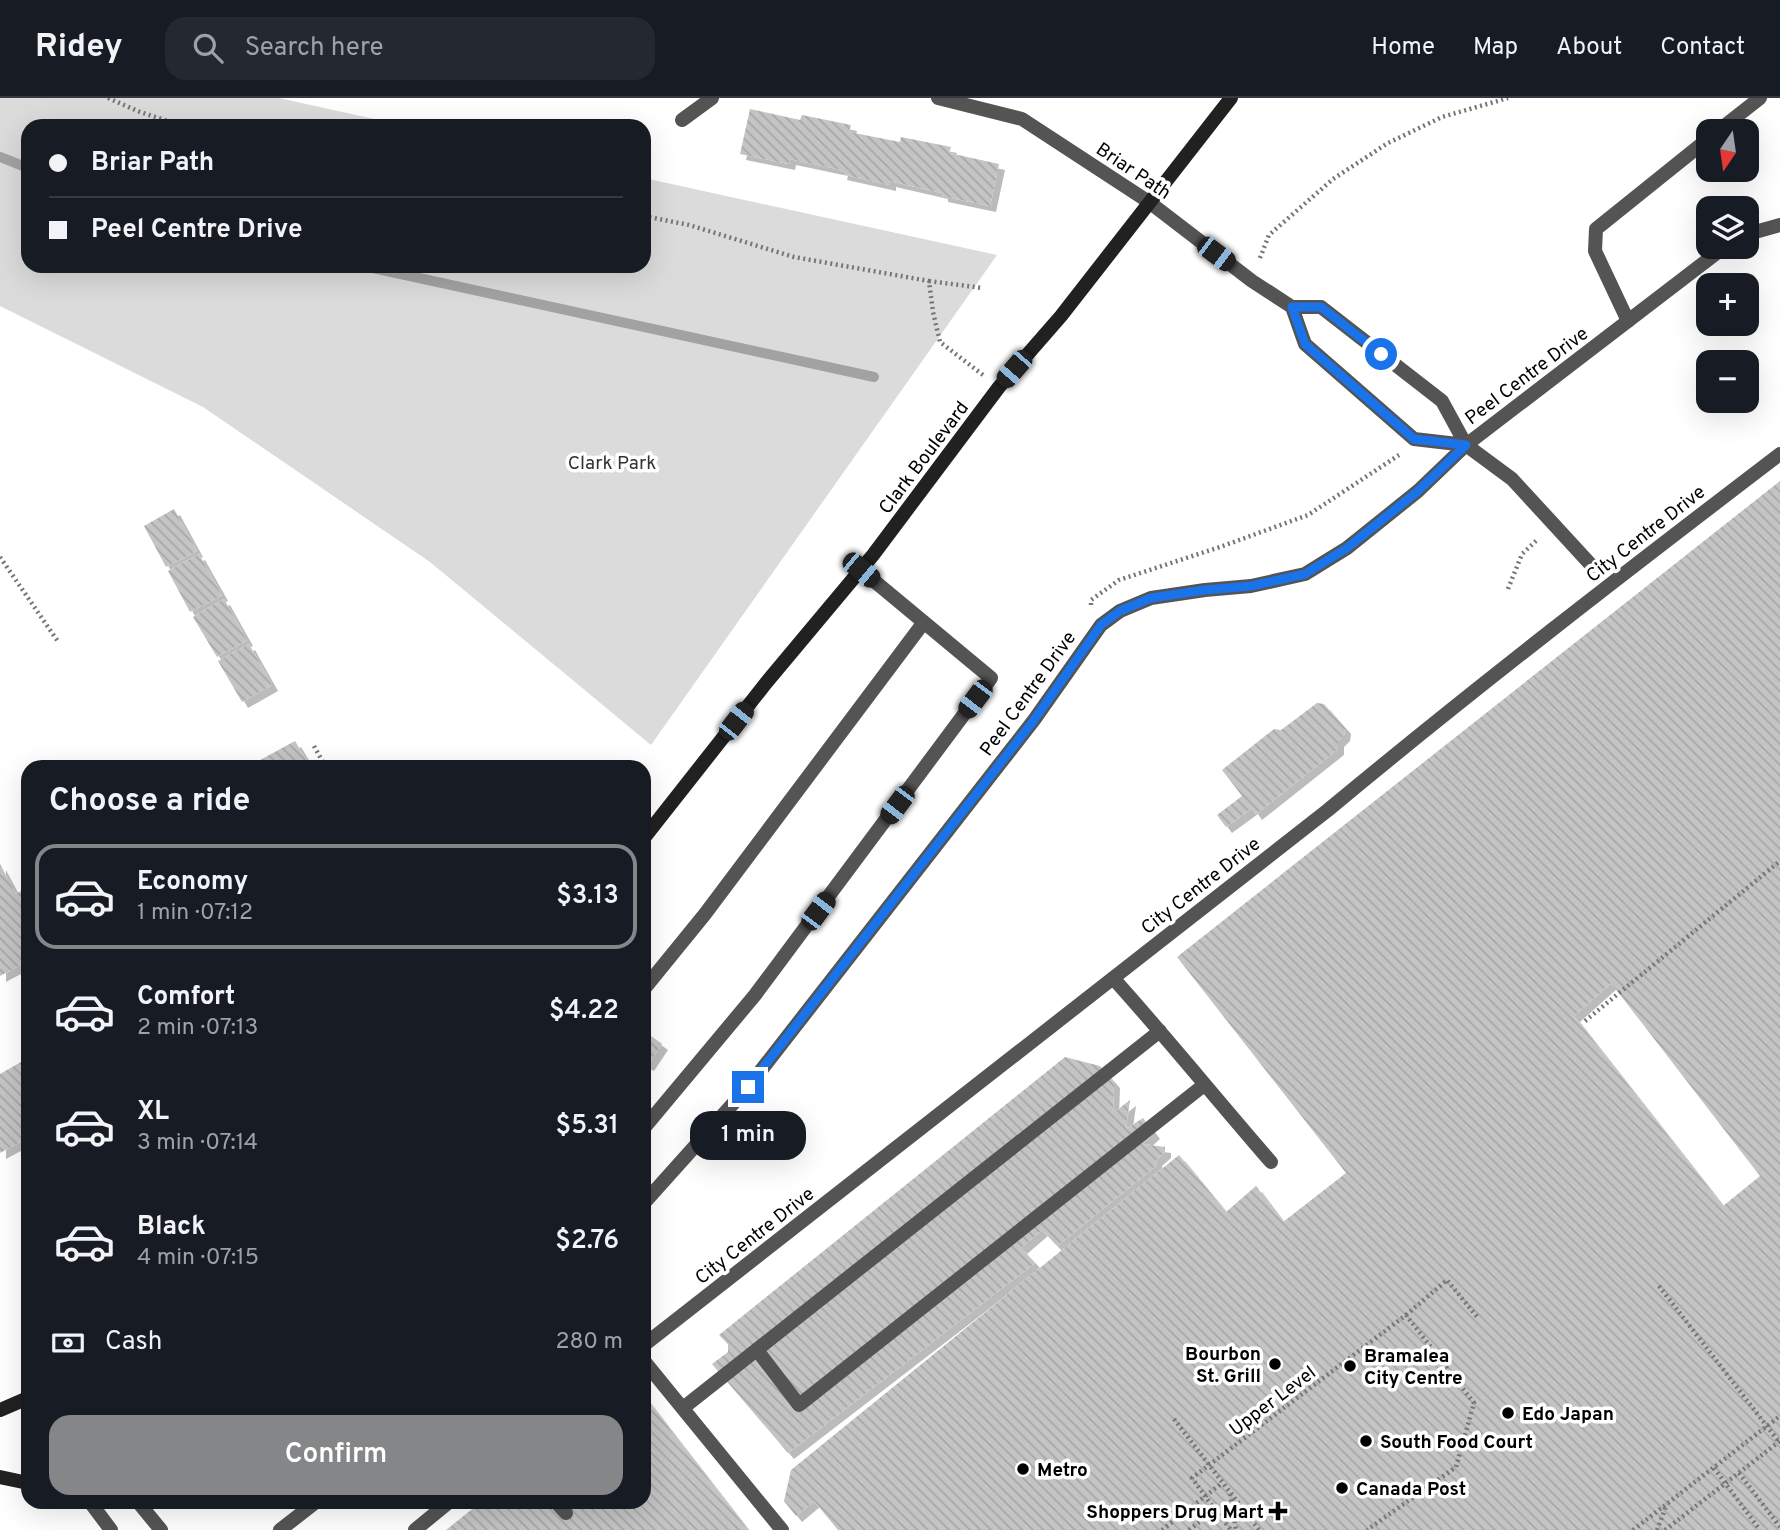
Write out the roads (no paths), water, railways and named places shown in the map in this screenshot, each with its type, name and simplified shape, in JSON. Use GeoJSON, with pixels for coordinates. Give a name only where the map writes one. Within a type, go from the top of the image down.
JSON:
{"type":"FeatureCollection","features":[{"type":"Feature","properties":{"kind":"street"},"geometry":{"type":"LineString","coordinates":[[682,120],[712,98]]}},
{"type":"Feature","properties":{"kind":"street","name":"Briar Path"},"geometry":{"type":"LineString","coordinates":[[938,98],[1021,119],[1149,202],[1252,281],[1292,307],[1321,307],[1442,401],[1466,445]]}},
{"type":"Feature","properties":{"kind":"street","name":"Clark Boulevard"},"geometry":{"type":"LineString","coordinates":[[651,829],[766,682],[861,570],[999,387],[1061,316],[1231,98]]}},
{"type":"Feature","properties":{"kind":"street"},"geometry":{"type":"LineString","coordinates":[[1733,119],[1760,98]]}},
{"type":"Feature","properties":{"kind":"street"},"geometry":{"type":"LineString","coordinates":[[1628,321],[1595,251],[1596,229],[1696,149]]}},
{"type":"Feature","properties":{"kind":"street"},"geometry":{"type":"LineString","coordinates":[[1759,231],[1780,225]]}},
{"type":"Feature","properties":{"kind":"street","name":"Peel Centre Drive"},"geometry":{"type":"LineString","coordinates":[[651,1195],[748,1087],[1034,720],[1101,625],[1120,611],[1151,598],[1251,586],[1305,574],[1357,540],[1418,491],[1466,445],[1710,259]]}},
{"type":"Feature","properties":{"kind":"street"},"geometry":{"type":"LineString","coordinates":[[1292,307],[1305,344],[1414,439],[1466,445],[1512,479],[1592,566]]}},
{"type":"Feature","properties":{"kind":"street","name":"City Centre Drive"},"geometry":{"type":"LineString","coordinates":[[651,1340],[1780,454]]}},
{"type":"Feature","properties":{"kind":"street"},"geometry":{"type":"LineString","coordinates":[[651,1120],[755,995],[991,678],[861,570]]}},
{"type":"Feature","properties":{"kind":"street"},"geometry":{"type":"LineString","coordinates":[[651,980],[705,914],[924,622]]}},
{"type":"Feature","properties":{"kind":"street"},"geometry":{"type":"LineString","coordinates":[[1113,978],[1271,1162]]}},
{"type":"Feature","properties":{"kind":"street"},"geometry":{"type":"LineString","coordinates":[[683,1408],[1160,1031]]}},
{"type":"Feature","properties":{"kind":"street"},"geometry":{"type":"LineString","coordinates":[[757,1350],[799,1405],[1204,1085]]}},
{"type":"Feature","properties":{"kind":"street"},"geometry":{"type":"LineString","coordinates":[[651,1369],[782,1530]]}},
{"type":"Feature","properties":{"kind":"street"},"geometry":{"type":"LineString","coordinates":[[0,1410],[21,1403]]}},
{"type":"Feature","properties":{"kind":"street"},"geometry":{"type":"LineString","coordinates":[[0,1477],[21,1482]]}},
{"type":"Feature","properties":{"kind":"street"},"geometry":{"type":"LineString","coordinates":[[95,1509],[111,1530]]}},
{"type":"Feature","properties":{"kind":"street"},"geometry":{"type":"LineString","coordinates":[[144,1509],[161,1530]]}},
{"type":"Feature","properties":{"kind":"street"},"geometry":{"type":"LineString","coordinates":[[280,1530],[307,1509]]}},
{"type":"Feature","properties":{"kind":"street"},"geometry":{"type":"LineString","coordinates":[[415,1530],[440,1509]]}},
{"type":"Feature","properties":{"kind":"waterway"},"geometry":{"type":"LineString","coordinates":[[0,157],[21,165]]}},
{"type":"Feature","properties":{"kind":"waterway"},"geometry":{"type":"LineString","coordinates":[[396,273],[874,377]]}},
{"type":"Feature","properties":{"kind":"place","name":"Bourbon St. Grill"},"geometry":{"type":"Point","coordinates":[1275,1364]}},
{"type":"Feature","properties":{"kind":"place","name":"Bramalea City Centre"},"geometry":{"type":"Point","coordinates":[1350,1366]}},
{"type":"Feature","properties":{"kind":"place","name":"Edo Japan"},"geometry":{"type":"Point","coordinates":[1508,1413]}},
{"type":"Feature","properties":{"kind":"place","name":"South Food Court"},"geometry":{"type":"Point","coordinates":[1366,1441]}},
{"type":"Feature","properties":{"kind":"place","name":"Metro"},"geometry":{"type":"Point","coordinates":[1023,1469]}},
{"type":"Feature","properties":{"kind":"place","name":"Canada Post"},"geometry":{"type":"Point","coordinates":[1342,1488]}},
{"type":"Feature","properties":{"kind":"place","name":"Shoppers Drug Mart"},"geometry":{"type":"Point","coordinates":[1278,1511]}},
{"type":"Feature","properties":{"kind":"park label","name":"Clark Park"},"geometry":{"type":"Point","coordinates":[612,462]}}]}
